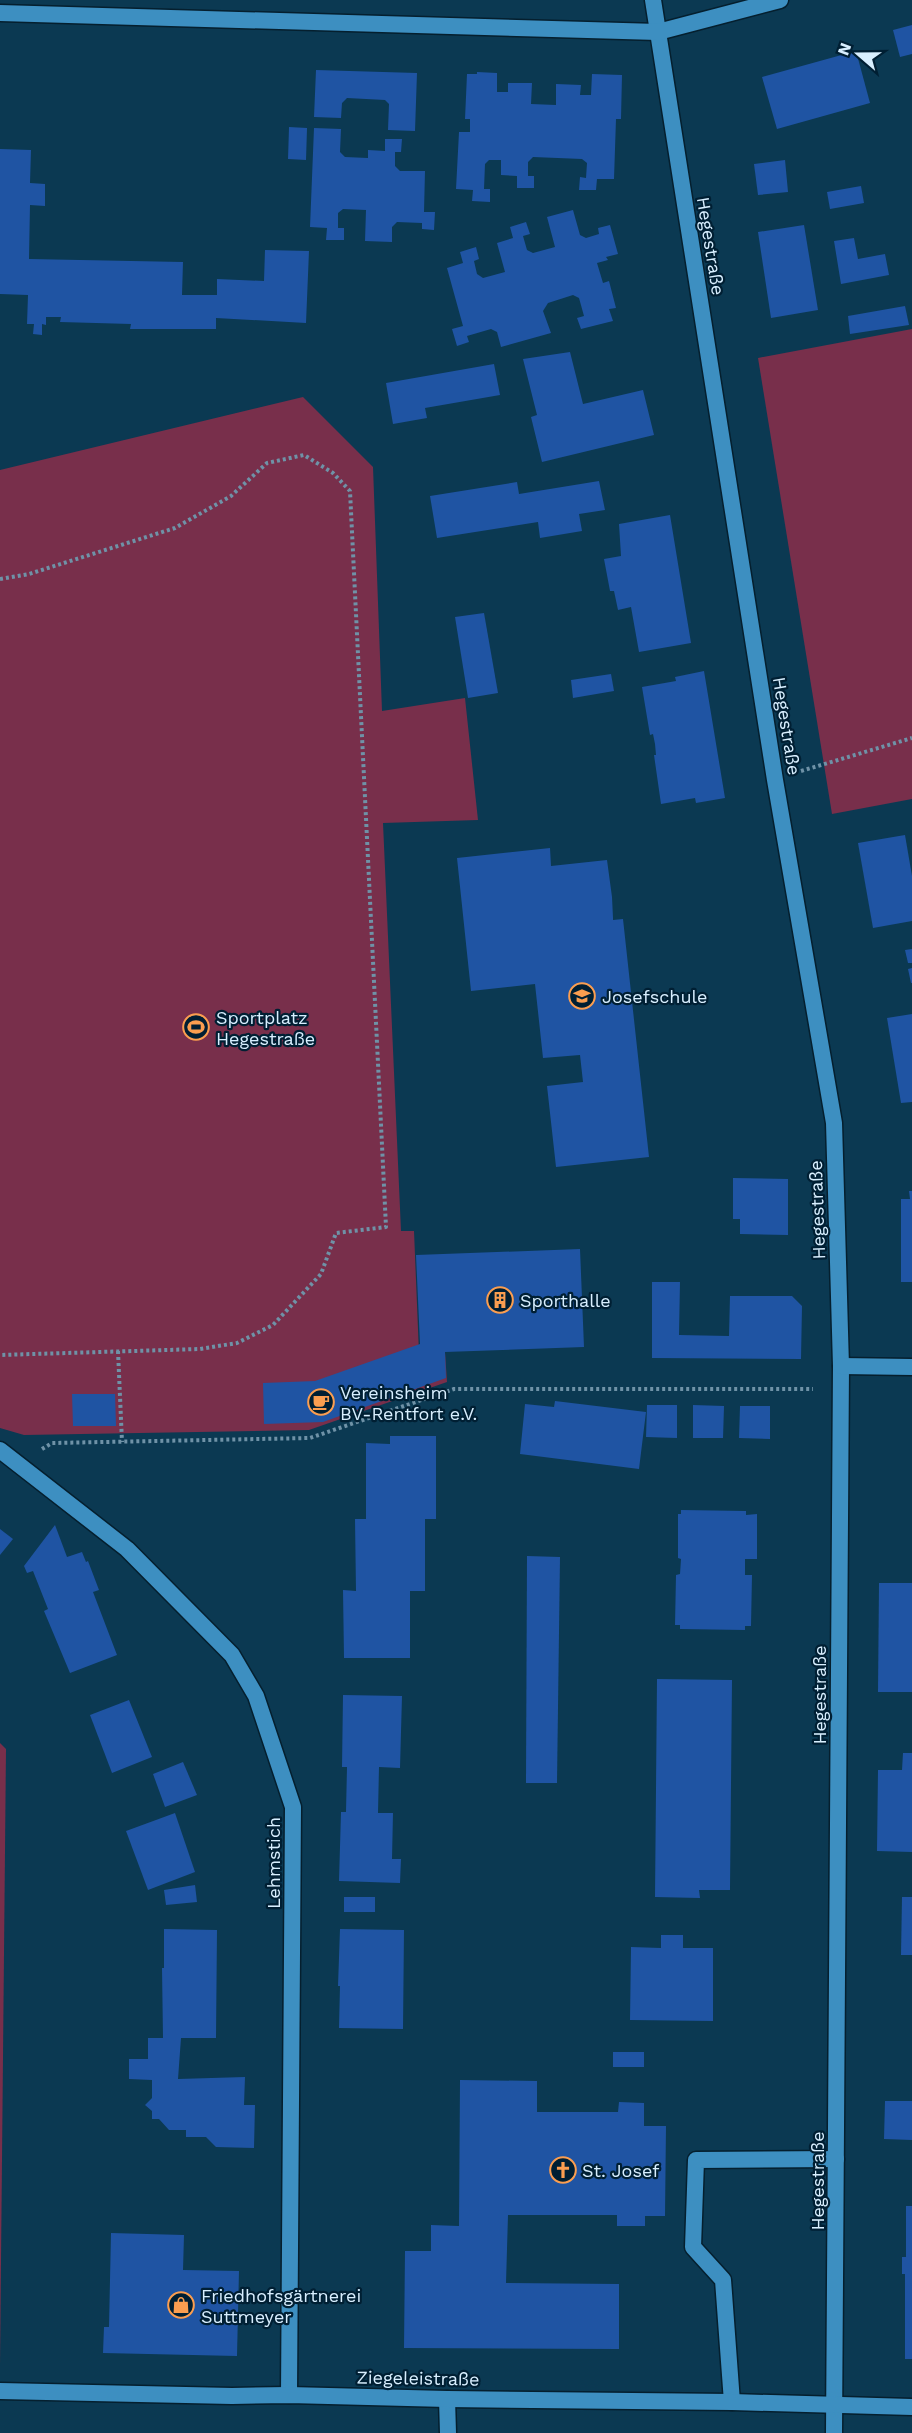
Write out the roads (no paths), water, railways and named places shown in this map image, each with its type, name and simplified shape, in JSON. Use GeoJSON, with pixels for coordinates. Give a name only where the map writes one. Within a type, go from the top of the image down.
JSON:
{"type":"FeatureCollection","features":[{"type":"Feature","properties":{"kind":"street","name":"Hegestraße"},"geometry":{"type":"LineString","coordinates":[[653,0],[776,780],[834,1123],[841,1366],[834,2433]]}},
{"type":"Feature","properties":{"kind":"street"},"geometry":{"type":"LineString","coordinates":[[0,14],[658,32],[780,0]]}},
{"type":"Feature","properties":{"kind":"street"},"geometry":{"type":"LineString","coordinates":[[841,1366],[912,1367]]}},
{"type":"Feature","properties":{"kind":"street","name":"Lehmstich"},"geometry":{"type":"LineString","coordinates":[[0,1450],[127,1549],[232,1655],[256,1696],[293,1807],[289,2395]]}},
{"type":"Feature","properties":{"kind":"street"},"geometry":{"type":"LineString","coordinates":[[732,2402],[723,2280],[693,2247],[696,2160],[836,2159]]}},
{"type":"Feature","properties":{"kind":"street","name":"Ziegeleistraße"},"geometry":{"type":"LineString","coordinates":[[0,2391],[732,2402],[912,2407]]}},
{"type":"Feature","properties":{"kind":"street"},"geometry":{"type":"LineString","coordinates":[[447,2399],[448,2433]]}},
{"type":"Feature","properties":{"kind":"place","name":"Josefschule"},"geometry":{"type":"Point","coordinates":[582,996]}},
{"type":"Feature","properties":{"kind":"place","name":"Sportplatz Hegestraße"},"geometry":{"type":"Point","coordinates":[196,1027]}},
{"type":"Feature","properties":{"kind":"place","name":"Sporthalle"},"geometry":{"type":"Point","coordinates":[500,1300]}},
{"type":"Feature","properties":{"kind":"place","name":"Vereinsheim BV-Rentfort e.V."},"geometry":{"type":"Point","coordinates":[321,1402]}},
{"type":"Feature","properties":{"kind":"place","name":"St. Josef"},"geometry":{"type":"Point","coordinates":[563,2170]}},
{"type":"Feature","properties":{"kind":"place","name":"Friedhofsgärtnerei Suttmeyer"},"geometry":{"type":"Point","coordinates":[181,2305]}}]}
